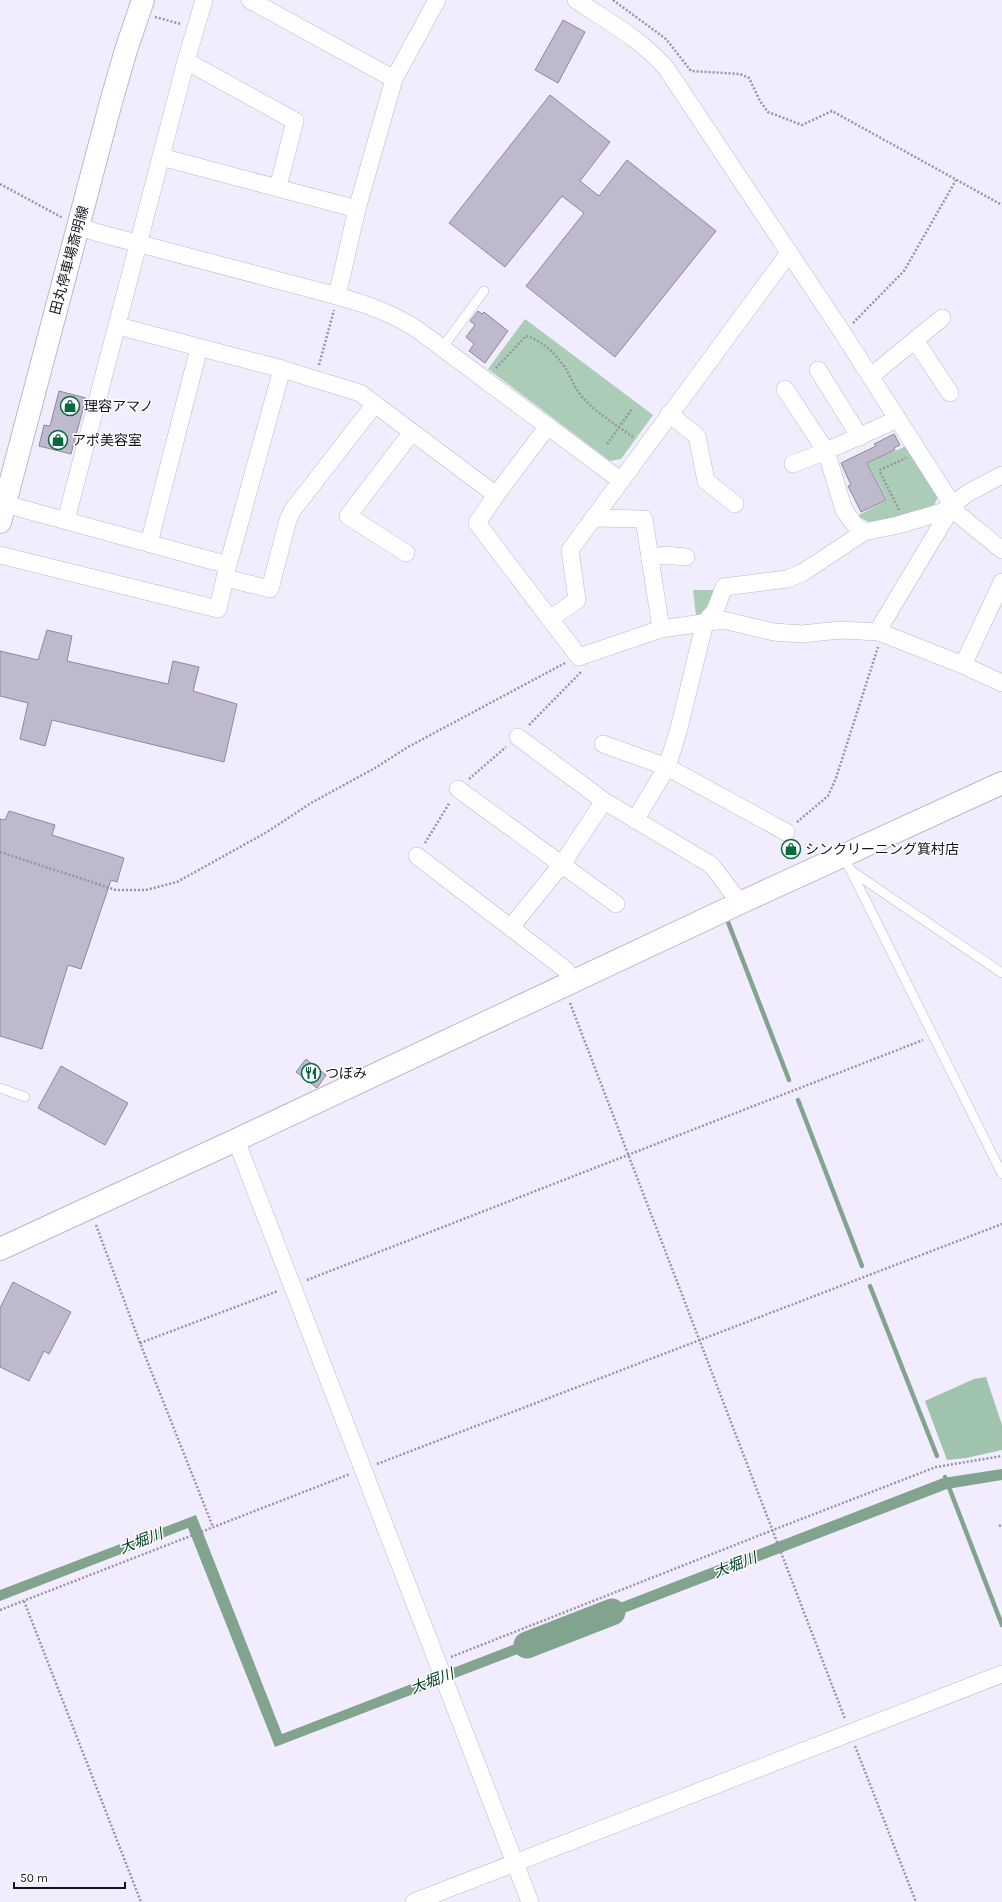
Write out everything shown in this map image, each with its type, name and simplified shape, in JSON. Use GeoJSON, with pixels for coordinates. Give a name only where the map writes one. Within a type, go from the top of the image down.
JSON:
{"type":"FeatureCollection","features":[{"type":"Feature","properties":{"kind":"street"},"geometry":{"type":"LineString","coordinates":[[66,520],[140,244],[186,61],[204,0]]}},
{"type":"Feature","properties":{"kind":"street"},"geometry":{"type":"LineString","coordinates":[[250,0],[394,79]]}},
{"type":"Feature","properties":{"kind":"street"},"geometry":{"type":"LineString","coordinates":[[576,0],[638,41],[656,56],[666,68],[898,418],[912,458],[966,521],[1002,550]]}},
{"type":"Feature","properties":{"kind":"street"},"geometry":{"type":"LineString","coordinates":[[337,296],[357,209],[394,79],[433,2]]}},
{"type":"Feature","properties":{"kind":"street","name":"田丸停車場斎明線"},"geometry":{"type":"LineString","coordinates":[[2,513],[117,79],[147,8]]}},
{"type":"Feature","properties":{"kind":"street"},"geometry":{"type":"LineString","coordinates":[[186,61],[295,122],[278,187]]}},
{"type":"Feature","properties":{"kind":"street"},"geometry":{"type":"LineString","coordinates":[[161,157],[357,209]]}},
{"type":"Feature","properties":{"kind":"street"},"geometry":{"type":"LineString","coordinates":[[78,226],[95,232],[374,306],[418,330],[620,480]]}},
{"type":"Feature","properties":{"kind":"street"},"geometry":{"type":"LineString","coordinates":[[550,619],[577,600],[570,550],[645,446],[789,253]]}},
{"type":"Feature","properties":{"kind":"street"},"geometry":{"type":"LineString","coordinates":[[871,376],[942,318]]}},
{"type":"Feature","properties":{"kind":"street"},"geometry":{"type":"LineString","coordinates":[[118,326],[282,369],[360,393],[496,495]]}},
{"type":"Feature","properties":{"kind":"street"},"geometry":{"type":"LineString","coordinates":[[915,340],[950,393]]}},
{"type":"Feature","properties":{"kind":"street"},"geometry":{"type":"LineString","coordinates":[[149,542],[199,348]]}},
{"type":"Feature","properties":{"kind":"street"},"geometry":{"type":"LineString","coordinates":[[0,555],[218,609],[282,369]]}},
{"type":"Feature","properties":{"kind":"street"},"geometry":{"type":"LineString","coordinates":[[818,370],[860,437]]}},
{"type":"Feature","properties":{"kind":"street"},"geometry":{"type":"LineString","coordinates":[[785,389],[826,451],[844,510],[854,524],[864,532]]}},
{"type":"Feature","properties":{"kind":"street"},"geometry":{"type":"LineString","coordinates":[[2,513],[66,520],[149,542],[270,589],[288,520],[292,511],[375,404]]}},
{"type":"Feature","properties":{"kind":"street"},"geometry":{"type":"LineString","coordinates":[[669,414],[697,436],[706,481],[735,504]]}},
{"type":"Feature","properties":{"kind":"street"},"geometry":{"type":"LineString","coordinates":[[793,464],[860,437],[898,418]]}},
{"type":"Feature","properties":{"kind":"street"},"geometry":{"type":"LineString","coordinates":[[548,426],[496,495],[477,523],[579,657],[661,629],[723,620],[774,632],[802,634],[840,630],[879,632],[963,665],[1002,683]]}},
{"type":"Feature","properties":{"kind":"street"},"geometry":{"type":"LineString","coordinates":[[406,552],[348,516],[412,432]]}},
{"type":"Feature","properties":{"kind":"street"},"geometry":{"type":"LineString","coordinates":[[635,820],[667,767],[678,732],[705,622],[715,611],[724,587],[787,579],[802,573],[864,532],[899,518],[933,516],[953,505],[968,493],[1002,475]]}},
{"type":"Feature","properties":{"kind":"street"},"geometry":{"type":"LineString","coordinates":[[879,632],[883,622],[953,505]]}},
{"type":"Feature","properties":{"kind":"street"},"geometry":{"type":"LineString","coordinates":[[593,518],[644,519],[661,629]]}},
{"type":"Feature","properties":{"kind":"street"},"geometry":{"type":"LineString","coordinates":[[650,558],[664,555],[686,556]]}},
{"type":"Feature","properties":{"kind":"street"},"geometry":{"type":"LineString","coordinates":[[963,665],[1002,582]]}},
{"type":"Feature","properties":{"kind":"street"},"geometry":{"type":"LineString","coordinates":[[518,736],[604,801],[708,863],[713,867],[740,903]]}},
{"type":"Feature","properties":{"kind":"street"},"geometry":{"type":"LineString","coordinates":[[603,744],[667,767],[786,832]]}},
{"type":"Feature","properties":{"kind":"street"},"geometry":{"type":"LineString","coordinates":[[0,1249],[568,985],[740,903],[848,864],[1002,783]]}},
{"type":"Feature","properties":{"kind":"street"},"geometry":{"type":"LineString","coordinates":[[458,789],[616,904]]}},
{"type":"Feature","properties":{"kind":"street"},"geometry":{"type":"LineString","coordinates":[[511,928],[562,864],[604,801]]}},
{"type":"Feature","properties":{"kind":"street"},"geometry":{"type":"LineString","coordinates":[[417,856],[566,970],[568,985]]}},
{"type":"Feature","properties":{"kind":"street"},"geometry":{"type":"LineString","coordinates":[[236,1140],[359,1471],[437,1662],[530,1902]]}},
{"type":"Feature","properties":{"kind":"street"},"geometry":{"type":"LineString","coordinates":[[414,1902],[1002,1674]]}},
{"type":"Feature","properties":{"kind":"lane"},"geometry":{"type":"LineString","coordinates":[[442,348],[484,291]]}},
{"type":"Feature","properties":{"kind":"lane"},"geometry":{"type":"LineString","coordinates":[[848,864],[1002,973]]}},
{"type":"Feature","properties":{"kind":"lane"},"geometry":{"type":"LineString","coordinates":[[848,864],[1002,1174]]}},
{"type":"Feature","properties":{"kind":"lane"},"geometry":{"type":"LineString","coordinates":[[0,1088],[25,1097]]}},
{"type":"Feature","properties":{"kind":"path"},"geometry":{"type":"LineString","coordinates":[[613,0],[666,38],[691,71],[740,74],[750,78],[760,101],[768,112],[802,125],[832,111],[1002,205]]}},
{"type":"Feature","properties":{"kind":"path"},"geometry":{"type":"LineString","coordinates":[[147,8],[196,28]]}},
{"type":"Feature","properties":{"kind":"path"},"geometry":{"type":"LineString","coordinates":[[842,332],[856,320],[904,271],[956,180]]}},
{"type":"Feature","properties":{"kind":"path"},"geometry":{"type":"LineString","coordinates":[[0,184],[78,226]]}},
{"type":"Feature","properties":{"kind":"path"},"geometry":{"type":"LineString","coordinates":[[316,379],[337,296]]}},
{"type":"Feature","properties":{"kind":"path"},"geometry":{"type":"LineString","coordinates":[[485,380],[526,336],[533,338],[546,348],[567,370],[581,396],[645,446]]}},
{"type":"Feature","properties":{"kind":"path"},"geometry":{"type":"LineString","coordinates":[[607,444],[632,409]]}},
{"type":"Feature","properties":{"kind":"path"},"geometry":{"type":"LineString","coordinates":[[907,508],[899,518],[880,470],[912,458]]}},
{"type":"Feature","properties":{"kind":"path"},"geometry":{"type":"LineString","coordinates":[[786,832],[828,796],[836,778],[879,644],[879,632]]}},
{"type":"Feature","properties":{"kind":"path"},"geometry":{"type":"LineString","coordinates":[[0,852],[116,890],[146,890],[177,882],[267,832],[312,803],[375,768],[408,747],[579,657],[585,667],[518,736],[458,789],[417,856]]}},
{"type":"Feature","properties":{"kind":"path"},"geometry":{"type":"LineString","coordinates":[[568,985],[628,1154],[916,1902]]}},
{"type":"Feature","properties":{"kind":"path"},"geometry":{"type":"LineString","coordinates":[[140,1343],[291,1286],[934,1036]]}},
{"type":"Feature","properties":{"kind":"path"},"geometry":{"type":"LineString","coordinates":[[89,1208],[140,1343],[213,1527]]}},
{"type":"Feature","properties":{"kind":"path"},"geometry":{"type":"LineString","coordinates":[[0,1610],[204,1530],[1002,1224]]}},
{"type":"Feature","properties":{"kind":"path"},"geometry":{"type":"LineString","coordinates":[[437,1662],[773,1530],[936,1468],[1002,1456]]}},
{"type":"Feature","properties":{"kind":"path"},"geometry":{"type":"LineString","coordinates":[[24,1601],[141,1902]]}},
{"type":"Feature","properties":{"kind":"shaded area"},"geometry":{"type":"Polygon","coordinates":[[[525,319],[653,415],[621,459],[610,461],[488,369],[525,319]]]}},
{"type":"Feature","properties":{"kind":"shaded area"},"geometry":{"type":"Polygon","coordinates":[[[906,446],[939,495],[932,509],[880,522],[869,522],[857,516],[887,500],[868,463],[906,446]]]}},
{"type":"Feature","properties":{"kind":"shaded area"},"geometry":{"type":"Polygon","coordinates":[[[693,590],[714,590],[712,597],[702,615],[696,615],[693,590]]]}},
{"type":"Feature","properties":{"kind":"shaded area"},"geometry":{"type":"Polygon","coordinates":[[[986,1377],[1002,1425],[1002,1450],[966,1458],[947,1460],[925,1401],[974,1379],[986,1377]]]}},
{"type":"Feature","properties":{"kind":"water"},"geometry":{"type":"Polygon","coordinates":[[[1002,1469],[1002,1480],[947,1489],[580,1630],[576,1620],[943,1478],[1002,1469]]]}},
{"type":"Feature","properties":{"kind":"water"},"geometry":{"type":"Polygon","coordinates":[[[196,1515],[282,1734],[559,1627],[562,1637],[275,1747],[188,1528],[0,1601],[0,1590],[196,1515]]]}},
{"type":"Feature","properties":{"kind":"building"},"geometry":{"type":"Polygon","coordinates":[[[563,20],[585,32],[558,83],[535,70],[563,20]]]}},
{"type":"Feature","properties":{"kind":"building"},"geometry":{"type":"Polygon","coordinates":[[[550,95],[610,142],[580,181],[599,196],[627,160],[716,231],[615,357],[526,286],[584,213],[562,196],[505,267],[449,223],[550,95]]]}},
{"type":"Feature","properties":{"kind":"building"},"geometry":{"type":"Polygon","coordinates":[[[478,311],[482,314],[484,312],[508,331],[485,363],[469,351],[474,344],[466,337],[475,325],[470,321],[478,311]]]}},
{"type":"Feature","properties":{"kind":"building"},"geometry":{"type":"Polygon","coordinates":[[[59,391],[86,398],[71,454],[39,446],[44,425],[50,426],[59,391]]]}},
{"type":"Feature","properties":{"kind":"building"},"geometry":{"type":"Polygon","coordinates":[[[894,434],[900,445],[894,448],[895,450],[867,463],[886,500],[861,512],[848,486],[851,485],[841,463],[876,446],[874,444],[894,434]]]}},
{"type":"Feature","properties":{"kind":"building"},"geometry":{"type":"Polygon","coordinates":[[[47,630],[72,636],[67,661],[168,684],[173,661],[199,667],[193,691],[237,704],[224,762],[52,720],[45,746],[20,739],[28,703],[0,696],[0,651],[38,660],[47,630]]]}},
{"type":"Feature","properties":{"kind":"building"},"geometry":{"type":"Polygon","coordinates":[[[9,811],[55,825],[52,835],[124,858],[117,882],[111,880],[81,969],[68,965],[42,1049],[0,1036],[0,819],[5,820],[9,811]]]}},
{"type":"Feature","properties":{"kind":"building","name":"つぼみ"},"geometry":{"type":"Polygon","coordinates":[[[306,1059],[326,1075],[317,1088],[296,1072],[306,1059]]]}},
{"type":"Feature","properties":{"kind":"building"},"geometry":{"type":"Polygon","coordinates":[[[61,1066],[128,1103],[105,1145],[38,1108],[61,1066]]]}},
{"type":"Feature","properties":{"kind":"building"},"geometry":{"type":"Polygon","coordinates":[[[13,1282],[71,1312],[49,1354],[44,1351],[29,1381],[0,1367],[0,1308],[13,1282]]]}},
{"type":"Feature","properties":{"kind":"waterway"},"geometry":{"type":"LineString","coordinates":[[728,922],[789,1080]]}},
{"type":"Feature","properties":{"kind":"waterway"},"geometry":{"type":"LineString","coordinates":[[798,1100],[862,1266]]}},
{"type":"Feature","properties":{"kind":"waterway"},"geometry":{"type":"LineString","coordinates":[[870,1286],[937,1456]]}},
{"type":"Feature","properties":{"kind":"waterway"},"geometry":{"type":"LineString","coordinates":[[945,1477],[1002,1625]]}},
{"type":"Feature","properties":{"kind":"waterway","name":"大堀川"},"geometry":{"type":"LineString","coordinates":[[527,1645],[612,1612]]}},
{"type":"Feature","properties":{"kind":"place","name":"理容アマノ"},"geometry":{"type":"Point","coordinates":[70,406]}},
{"type":"Feature","properties":{"kind":"place","name":"アポ美容室"},"geometry":{"type":"Point","coordinates":[58,440]}},
{"type":"Feature","properties":{"kind":"place","name":"シンクリーニング箕村店"},"geometry":{"type":"Point","coordinates":[791,849]}},
{"type":"Feature","properties":{"kind":"place","name":"つぼみ"},"geometry":{"type":"Point","coordinates":[311,1073]}}]}
